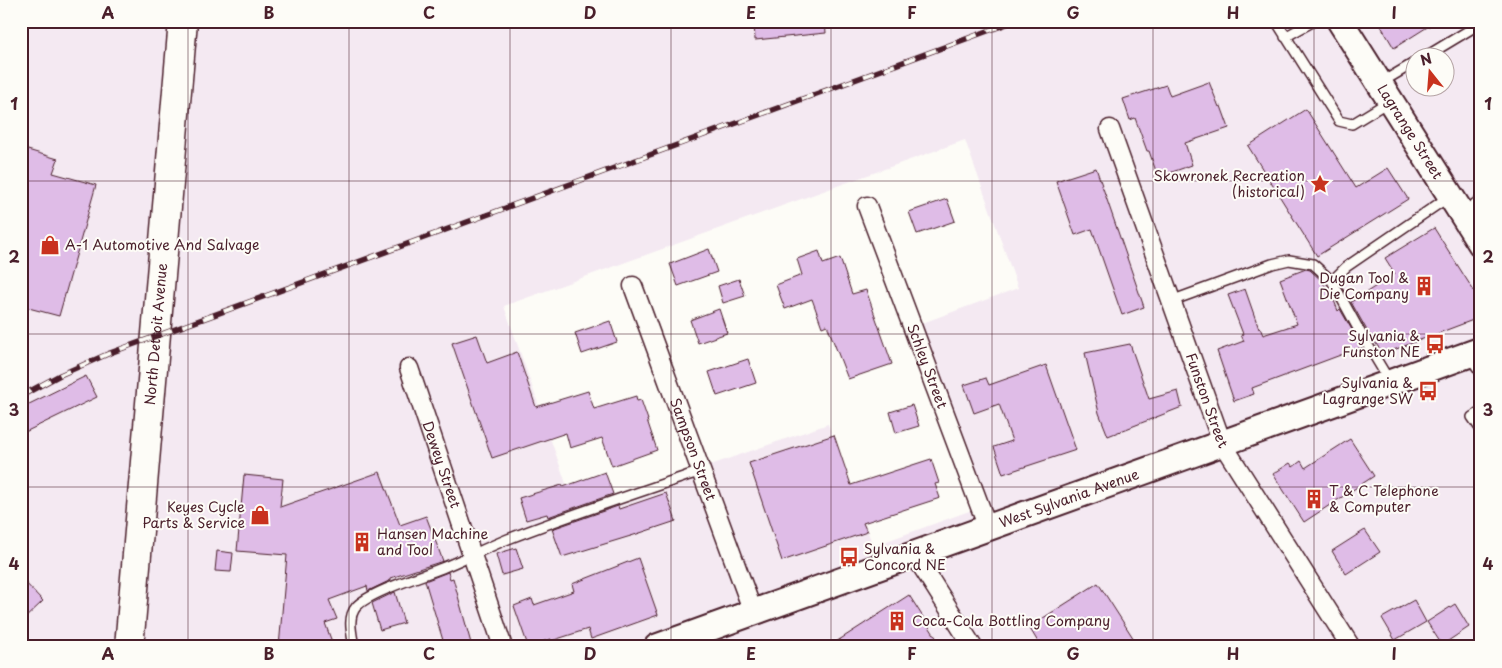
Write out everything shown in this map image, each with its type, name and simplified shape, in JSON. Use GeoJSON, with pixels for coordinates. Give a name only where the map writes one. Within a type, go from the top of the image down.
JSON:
{"type":"FeatureCollection","features":[{"type":"Feature","properties":{"kind":"main road","name":"North Detroit Avenue"},"geometry":{"type":"LineString","coordinates":[[129,647],[183,21]]}},
{"type":"Feature","properties":{"kind":"main road","name":"Lagrange Street"},"geometry":{"type":"LineString","coordinates":[[1340,21],[1385,92],[1464,203],[1481,244]]}},
{"type":"Feature","properties":{"kind":"main road","name":"West Sylvania Avenue"},"geometry":{"type":"LineString","coordinates":[[657,647],[1390,383],[1476,359]]}},
{"type":"Feature","properties":{"kind":"street","name":"Funston Street"},"geometry":{"type":"LineString","coordinates":[[1110,130],[1222,444],[1351,647]]}},
{"type":"Feature","properties":{"kind":"street","name":"Schley Street"},"geometry":{"type":"LineString","coordinates":[[868,206],[988,528]]}},
{"type":"Feature","properties":{"kind":"street","name":"Sampson Street"},"geometry":{"type":"LineString","coordinates":[[633,286],[753,612]]}},
{"type":"Feature","properties":{"kind":"street","name":"Dewey Street"},"geometry":{"type":"LineString","coordinates":[[409,368],[503,647]]}},
{"type":"Feature","properties":{"kind":"street"},"geometry":{"type":"LineString","coordinates":[[914,554],[973,647]]}},
{"type":"Feature","properties":{"kind":"lane"},"geometry":{"type":"LineString","coordinates":[[1276,21],[1338,121],[1352,124],[1404,72]]}},
{"type":"Feature","properties":{"kind":"lane"},"geometry":{"type":"LineString","coordinates":[[1286,37],[1314,21]]}},
{"type":"Feature","properties":{"kind":"lane"},"geometry":{"type":"LineString","coordinates":[[1440,48],[1481,23]]}},
{"type":"Feature","properties":{"kind":"lane"},"geometry":{"type":"LineString","coordinates":[[1332,281],[1346,267],[1464,203]]}},
{"type":"Feature","properties":{"kind":"lane"},"geometry":{"type":"LineString","coordinates":[[1171,301],[1272,264],[1290,260],[1313,264],[1332,281],[1390,383]]}},
{"type":"Feature","properties":{"kind":"lane"},"geometry":{"type":"LineString","coordinates":[[1481,412],[1472,417],[1481,430]]}},
{"type":"Feature","properties":{"kind":"lane"},"geometry":{"type":"LineString","coordinates":[[354,647],[350,618],[355,608],[363,600],[506,540],[701,471]]}},
{"type":"Feature","properties":{"kind":"shaded area"},"geometry":{"type":"Polygon","coordinates":[[[21,21],[1481,21],[1481,647],[21,647],[21,21]],[[965,140],[504,306],[576,512],[828,424],[873,546],[983,506],[917,325],[1018,288],[965,140]]]}},
{"type":"Feature","properties":{"kind":"building"},"geometry":{"type":"Polygon","coordinates":[[[754,21],[825,21],[826,33],[755,40],[754,21]]]}},
{"type":"Feature","properties":{"kind":"building"},"geometry":{"type":"Polygon","coordinates":[[[1378,21],[1437,21],[1394,48],[1378,21]]]}},
{"type":"Feature","properties":{"kind":"building"},"geometry":{"type":"Polygon","coordinates":[[[1209,82],[1229,128],[1185,143],[1192,165],[1158,177],[1135,118],[1130,120],[1123,99],[1166,85],[1170,96],[1209,82]]]}},
{"type":"Feature","properties":{"kind":"building"},"geometry":{"type":"Polygon","coordinates":[[[1306,109],[1356,188],[1388,168],[1408,199],[1317,256],[1248,146],[1306,109]]]}},
{"type":"Feature","properties":{"kind":"building","name":"A-1 Automotive And Salvage"},"geometry":{"type":"Polygon","coordinates":[[[21,148],[58,159],[53,173],[96,185],[59,316],[21,306],[21,148]]]}},
{"type":"Feature","properties":{"kind":"building"},"geometry":{"type":"Polygon","coordinates":[[[1096,168],[1144,307],[1122,315],[1092,229],[1075,235],[1056,181],[1096,168]]]}},
{"type":"Feature","properties":{"kind":"building"},"geometry":{"type":"Polygon","coordinates":[[[947,199],[955,221],[917,234],[909,212],[947,199]]]}},
{"type":"Feature","properties":{"kind":"building","name":"Dugan Tool & Die Company"},"geometry":{"type":"Polygon","coordinates":[[[1434,228],[1481,302],[1481,317],[1383,354],[1374,343],[1351,302],[1395,274],[1385,258],[1434,228]]]}},
{"type":"Feature","properties":{"kind":"building"},"geometry":{"type":"Polygon","coordinates":[[[709,249],[717,272],[678,286],[670,264],[709,249]]]}},
{"type":"Feature","properties":{"kind":"building"},"geometry":{"type":"Polygon","coordinates":[[[819,251],[823,264],[840,258],[852,294],[866,290],[892,364],[848,379],[827,325],[822,327],[812,299],[785,309],[776,285],[802,275],[797,259],[819,251]]]}},
{"type":"Feature","properties":{"kind":"building"},"geometry":{"type":"Polygon","coordinates":[[[1306,269],[1310,270],[1322,281],[1338,311],[1340,309],[1362,347],[1252,388],[1254,394],[1234,401],[1217,351],[1244,341],[1228,295],[1245,289],[1259,329],[1263,335],[1297,324],[1280,279],[1306,269]]]}},
{"type":"Feature","properties":{"kind":"building"},"geometry":{"type":"Polygon","coordinates":[[[739,279],[745,296],[723,303],[718,286],[739,279]]]}},
{"type":"Feature","properties":{"kind":"building"},"geometry":{"type":"Polygon","coordinates":[[[719,309],[727,333],[698,343],[690,320],[719,309]]]}},
{"type":"Feature","properties":{"kind":"building"},"geometry":{"type":"Polygon","coordinates":[[[610,321],[617,342],[582,354],[575,333],[610,321]]]}},
{"type":"Feature","properties":{"kind":"building"},"geometry":{"type":"Polygon","coordinates":[[[477,335],[487,363],[517,352],[536,407],[588,391],[594,409],[636,396],[637,401],[641,400],[657,450],[612,466],[602,438],[570,448],[566,433],[492,458],[452,343],[477,335]]]}},
{"type":"Feature","properties":{"kind":"building"},"geometry":{"type":"Polygon","coordinates":[[[1130,344],[1149,399],[1178,391],[1182,407],[1108,436],[1099,413],[1085,353],[1130,344]]]}},
{"type":"Feature","properties":{"kind":"building"},"geometry":{"type":"Polygon","coordinates":[[[748,359],[756,383],[717,396],[709,372],[748,359]]]}},
{"type":"Feature","properties":{"kind":"building"},"geometry":{"type":"Polygon","coordinates":[[[1046,365],[1076,450],[1003,474],[994,447],[1012,441],[999,404],[974,413],[964,385],[986,378],[989,385],[1046,365]]]}},
{"type":"Feature","properties":{"kind":"building"},"geometry":{"type":"Polygon","coordinates":[[[86,376],[97,397],[21,434],[21,408],[86,376]]]}},
{"type":"Feature","properties":{"kind":"building"},"geometry":{"type":"Polygon","coordinates":[[[912,405],[919,426],[896,433],[890,412],[912,405]]]}},
{"type":"Feature","properties":{"kind":"building"},"geometry":{"type":"Polygon","coordinates":[[[834,435],[851,485],[931,459],[939,483],[935,484],[940,498],[863,523],[867,532],[782,561],[749,463],[834,435]]]}},
{"type":"Feature","properties":{"kind":"building","name":"T & C Telephone & Computer"},"geometry":{"type":"Polygon","coordinates":[[[1350,439],[1374,476],[1304,522],[1273,474],[1290,463],[1293,467],[1301,461],[1305,468],[1350,439]]]}},
{"type":"Feature","properties":{"kind":"building","name":"Hansen Machine and Tool"},"geometry":{"type":"Polygon","coordinates":[[[380,472],[400,525],[426,516],[443,561],[391,578],[391,580],[368,591],[367,586],[329,600],[337,619],[325,623],[332,642],[318,647],[279,647],[287,555],[237,551],[244,475],[283,479],[280,507],[380,472]]]}},
{"type":"Feature","properties":{"kind":"building"},"geometry":{"type":"Polygon","coordinates":[[[605,472],[613,494],[548,517],[547,514],[526,520],[519,498],[562,485],[563,487],[605,472]]]}},
{"type":"Feature","properties":{"kind":"building"},"geometry":{"type":"Polygon","coordinates":[[[666,493],[676,521],[562,557],[552,529],[618,506],[619,509],[666,493]]]}},
{"type":"Feature","properties":{"kind":"building"},"geometry":{"type":"Polygon","coordinates":[[[1365,530],[1380,552],[1346,574],[1332,551],[1365,530]]]}},
{"type":"Feature","properties":{"kind":"building"},"geometry":{"type":"Polygon","coordinates":[[[516,548],[523,569],[502,575],[496,554],[516,548]]]}},
{"type":"Feature","properties":{"kind":"building"},"geometry":{"type":"Polygon","coordinates":[[[217,551],[233,553],[231,572],[215,571],[217,551]]]}},
{"type":"Feature","properties":{"kind":"building"},"geometry":{"type":"Polygon","coordinates":[[[638,558],[658,615],[591,639],[588,629],[528,646],[514,606],[532,599],[534,605],[574,591],[572,584],[638,558]]]}},
{"type":"Feature","properties":{"kind":"building"},"geometry":{"type":"Polygon","coordinates":[[[448,572],[450,579],[453,578],[472,647],[445,647],[425,581],[448,572]]]}},
{"type":"Feature","properties":{"kind":"building"},"geometry":{"type":"Polygon","coordinates":[[[21,578],[43,601],[21,622],[21,578]]]}},
{"type":"Feature","properties":{"kind":"building"},"geometry":{"type":"Polygon","coordinates":[[[1098,583],[1139,647],[1041,647],[1029,627],[1098,583]]]}},
{"type":"Feature","properties":{"kind":"building"},"geometry":{"type":"Polygon","coordinates":[[[395,592],[404,623],[380,630],[372,603],[395,592]]]}},
{"type":"Feature","properties":{"kind":"building","name":"Coca-Cola Bottling Company"},"geometry":{"type":"Polygon","coordinates":[[[909,595],[942,647],[828,647],[909,595]]]}},
{"type":"Feature","properties":{"kind":"building"},"geometry":{"type":"Polygon","coordinates":[[[1414,600],[1426,622],[1395,640],[1382,618],[1414,600]]]}},
{"type":"Feature","properties":{"kind":"building"},"geometry":{"type":"Polygon","coordinates":[[[1455,604],[1469,627],[1442,645],[1427,622],[1455,604]]]}},
{"type":"Feature","properties":{"kind":"railway"},"geometry":{"type":"LineString","coordinates":[[21,396],[60,375],[110,353],[1015,21]]}},
{"type":"Feature","properties":{"kind":"place","name":"Skowronek Recreation (historical)"},"geometry":{"type":"Point","coordinates":[1320,184]}},
{"type":"Feature","properties":{"kind":"place","name":"A-1 Automotive And Salvage"},"geometry":{"type":"Point","coordinates":[50,245]}},
{"type":"Feature","properties":{"kind":"place","name":"Dugan Tool & Die Company"},"geometry":{"type":"Point","coordinates":[1424,286]}},
{"type":"Feature","properties":{"kind":"place","name":"Sylvania & Funston NE"},"geometry":{"type":"Point","coordinates":[1435,344]}},
{"type":"Feature","properties":{"kind":"place","name":"Sylvania & Lagrange SW"},"geometry":{"type":"Point","coordinates":[1428,391]}},
{"type":"Feature","properties":{"kind":"place","name":"T & C Telephone & Computer"},"geometry":{"type":"Point","coordinates":[1314,499]}},
{"type":"Feature","properties":{"kind":"place","name":"Keyes Cycle Parts & Service"},"geometry":{"type":"Point","coordinates":[260,515]}},
{"type":"Feature","properties":{"kind":"place","name":"Hansen Machine and Tool"},"geometry":{"type":"Point","coordinates":[362,542]}},
{"type":"Feature","properties":{"kind":"place","name":"Sylvania & Concord NE"},"geometry":{"type":"Point","coordinates":[849,557]}},
{"type":"Feature","properties":{"kind":"place","name":"Coca-Cola Bottling Company"},"geometry":{"type":"Point","coordinates":[897,621]}}]}
